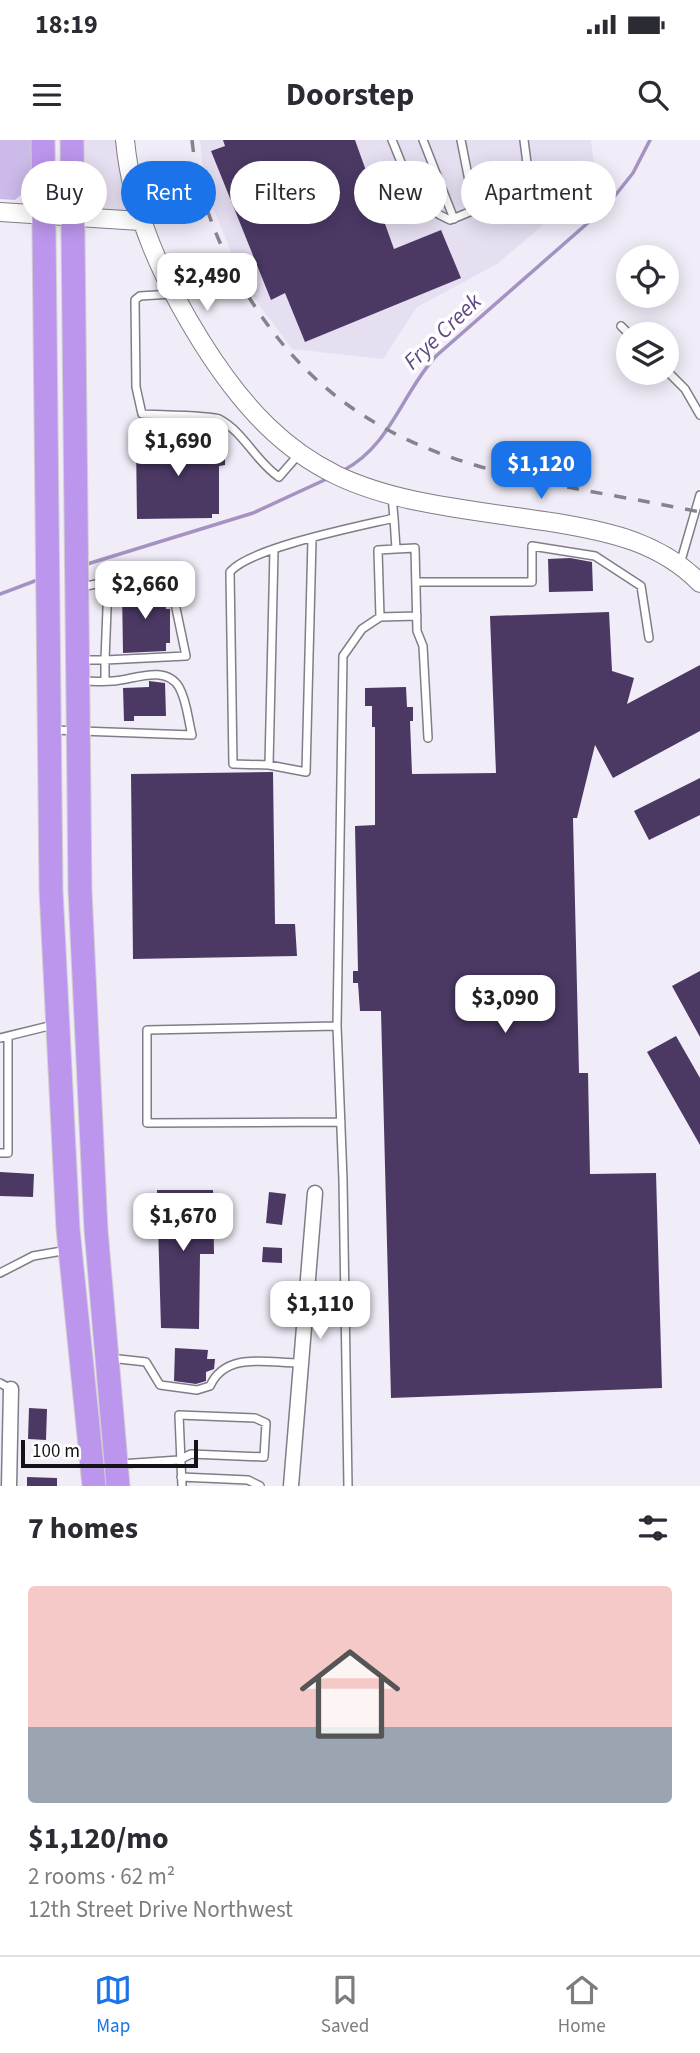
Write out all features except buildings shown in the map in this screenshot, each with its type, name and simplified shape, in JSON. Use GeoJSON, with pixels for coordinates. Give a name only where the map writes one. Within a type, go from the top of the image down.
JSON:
{"type":"FeatureCollection","features":[{"type":"Feature","properties":{"kind":"highway"},"geometry":{"type":"LineString","coordinates":[[43,140],[43,161]]}},
{"type":"Feature","properties":{"kind":"highway"},"geometry":{"type":"LineString","coordinates":[[72,140],[73,161]]}},
{"type":"Feature","properties":{"kind":"highway"},"geometry":{"type":"LineString","coordinates":[[44,224],[49,730],[57,1024],[71,1250],[94,1486]]}},
{"type":"Feature","properties":{"kind":"highway"},"geometry":{"type":"LineString","coordinates":[[74,224],[77,670],[86,1060],[106,1359],[117,1475]]}},
{"type":"Feature","properties":{"kind":"street"},"geometry":{"type":"LineString","coordinates":[[125,140],[129,161]]}},
{"type":"Feature","properties":{"kind":"street"},"geometry":{"type":"LineString","coordinates":[[0,212],[21,213]]}},
{"type":"Feature","properties":{"kind":"street"},"geometry":{"type":"LineString","coordinates":[[141,224],[174,294],[231,385],[269,429],[320,468],[347,482],[392,496],[597,529],[635,540],[666,554],[700,583]]}},
{"type":"Feature","properties":{"kind":"street"},"geometry":{"type":"LineString","coordinates":[[291,1486],[314,1193]]}},
{"type":"Feature","properties":{"kind":"street"},"geometry":{"type":"LineString","coordinates":[[5,1386],[9,1486]]}},
{"type":"Feature","properties":{"kind":"lane"},"geometry":{"type":"LineString","coordinates":[[392,140],[413,192],[430,211],[454,219],[472,211],[474,206],[461,140]]}},
{"type":"Feature","properties":{"kind":"lane"},"geometry":{"type":"LineString","coordinates":[[423,140],[454,219]]}},
{"type":"Feature","properties":{"kind":"lane"},"geometry":{"type":"LineString","coordinates":[[524,140],[527,161]]}},
{"type":"Feature","properties":{"kind":"lane"},"geometry":{"type":"LineString","coordinates":[[174,294],[140,296],[135,300],[136,387],[142,414],[218,418],[249,445],[266,468],[279,477],[299,454]]}},
{"type":"Feature","properties":{"kind":"lane"},"geometry":{"type":"LineString","coordinates":[[679,383],[700,415]]}},
{"type":"Feature","properties":{"kind":"lane"},"geometry":{"type":"LineString","coordinates":[[680,564],[700,495]]}},
{"type":"Feature","properties":{"kind":"lane"},"geometry":{"type":"LineString","coordinates":[[392,496],[396,549]]}},
{"type":"Feature","properties":{"kind":"lane"},"geometry":{"type":"LineString","coordinates":[[312,540],[306,772],[270,765],[233,764],[230,572],[237,563],[274,550],[394,518]]}},
{"type":"Feature","properties":{"kind":"lane"},"geometry":{"type":"LineString","coordinates":[[416,582],[532,582],[532,546],[595,556],[640,586],[649,638]]}},
{"type":"Feature","properties":{"kind":"lane"},"geometry":{"type":"LineString","coordinates":[[380,617],[378,550],[415,548],[417,631],[423,646],[428,738]]}},
{"type":"Feature","properties":{"kind":"lane"},"geometry":{"type":"LineString","coordinates":[[270,765],[274,550]]}},
{"type":"Feature","properties":{"kind":"lane"},"geometry":{"type":"LineString","coordinates":[[76,588],[108,584],[157,572],[172,589],[186,656],[105,660],[77,670]]}},
{"type":"Feature","properties":{"kind":"lane"},"geometry":{"type":"LineString","coordinates":[[105,681],[108,584]]}},
{"type":"Feature","properties":{"kind":"lane"},"geometry":{"type":"LineString","coordinates":[[348,1486],[337,1026],[343,656],[362,629],[380,617],[417,616]]}},
{"type":"Feature","properties":{"kind":"lane"},"geometry":{"type":"LineString","coordinates":[[49,730],[192,735],[183,696],[169,677],[138,676],[105,681],[77,670]]}},
{"type":"Feature","properties":{"kind":"lane"},"geometry":{"type":"LineString","coordinates":[[0,1153],[8,1153],[4,1038],[57,1024]]}},
{"type":"Feature","properties":{"kind":"lane"},"geometry":{"type":"LineString","coordinates":[[337,1026],[147,1030],[147,1123],[341,1122]]}},
{"type":"Feature","properties":{"kind":"lane"},"geometry":{"type":"LineString","coordinates":[[0,1273],[33,1256],[71,1250]]}},
{"type":"Feature","properties":{"kind":"lane"},"geometry":{"type":"LineString","coordinates":[[106,1359],[138,1359],[146,1362],[160,1385],[197,1390],[210,1387],[218,1371],[232,1362],[300,1363]]}},
{"type":"Feature","properties":{"kind":"lane"},"geometry":{"type":"LineString","coordinates":[[117,1475],[179,1460],[191,1454],[264,1457],[266,1423],[255,1418],[179,1415],[179,1460],[183,1486]]}},
{"type":"Feature","properties":{"kind":"lane"},"geometry":{"type":"LineString","coordinates":[[181,1476],[248,1480],[260,1486]]}},
{"type":"Feature","properties":{"kind":"shaded area"},"geometry":{"type":"Polygon","coordinates":[[[0,140],[31,140],[31,161],[21,161],[21,195],[15,200],[0,199],[0,140]]]}},
{"type":"Feature","properties":{"kind":"shaded area"},"geometry":{"type":"Polygon","coordinates":[[[72,140],[125,140],[129,161],[121,161],[121,220],[107,219],[107,161],[73,161],[72,140]]]}},
{"type":"Feature","properties":{"kind":"shaded area"},"geometry":{"type":"Polygon","coordinates":[[[200,140],[591,140],[594,161],[461,161],[461,224],[544,224],[497,264],[417,307],[383,359],[292,349],[245,286],[216,215],[216,161],[202,161],[200,140]]]}},
{"type":"Feature","properties":{"kind":"waterway","name":"Frye Creek"},"geometry":{"type":"LineString","coordinates":[[344,470],[360,459],[385,433],[424,370],[436,356],[606,207],[633,173],[650,140]]}},
{"type":"Feature","properties":{"kind":"waterway","name":"Frye Creek"},"geometry":{"type":"LineString","coordinates":[[84,565],[253,513],[331,477]]}},
{"type":"Feature","properties":{"kind":"waterway","name":"Frye Creek"},"geometry":{"type":"LineString","coordinates":[[0,594],[40,579]]}},
{"type":"Feature","properties":{"kind":"railway"},"geometry":{"type":"LineString","coordinates":[[192,140],[205,204],[230,265],[252,302],[295,358],[343,401],[394,433],[450,457],[508,474],[700,512]]}}]}
